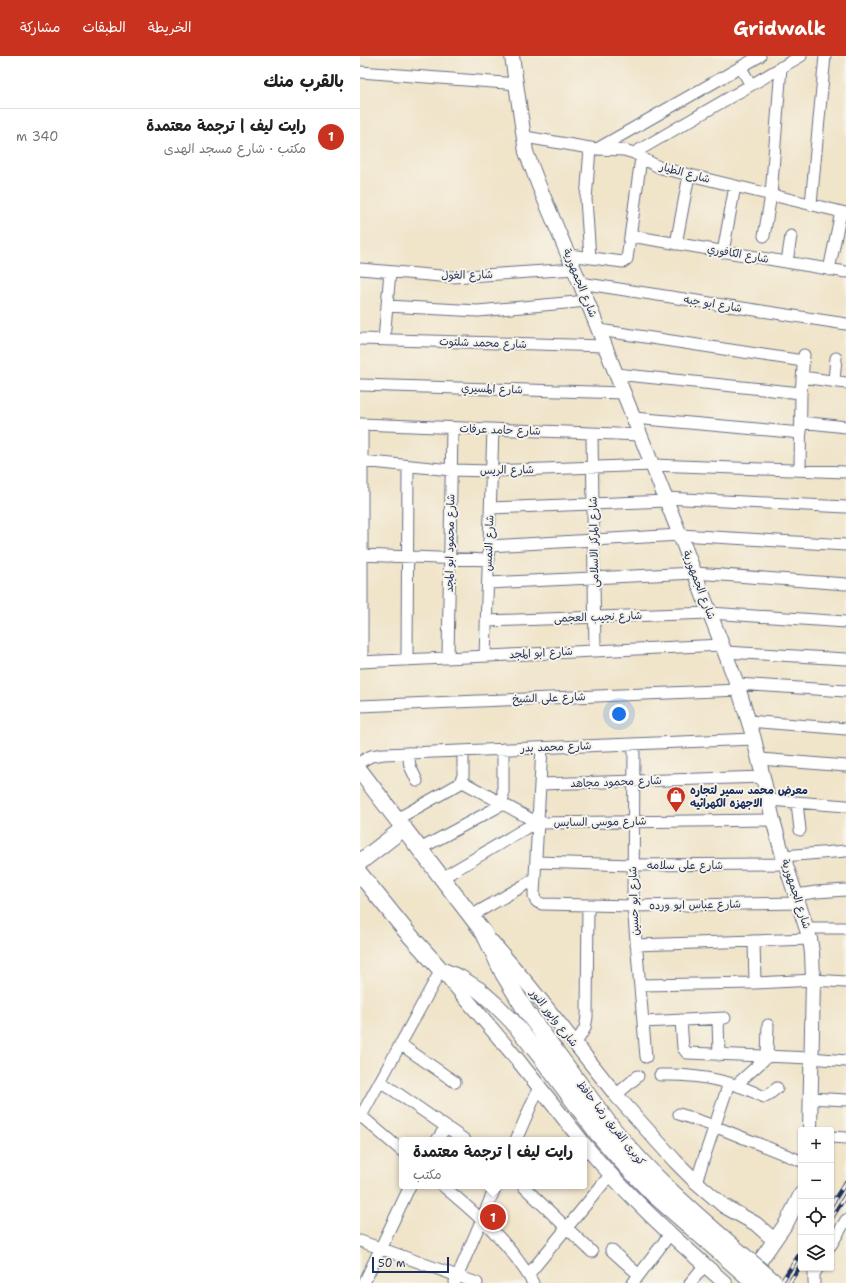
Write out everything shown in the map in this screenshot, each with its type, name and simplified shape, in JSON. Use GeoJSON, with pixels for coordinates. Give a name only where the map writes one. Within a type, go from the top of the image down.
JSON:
{"type":"FeatureCollection","features":[{"type":"Feature","properties":{"kind":"main road","name":"شارع وابور النور"},"geometry":{"type":"LineString","coordinates":[[360,771],[484,933]]}},
{"type":"Feature","properties":{"kind":"main road"},"geometry":{"type":"LineString","coordinates":[[360,862],[400,823]]}},
{"type":"Feature","properties":{"kind":"main road"},"geometry":{"type":"LineString","coordinates":[[360,874],[406,931],[441,970]]}},
{"type":"Feature","properties":{"kind":"main road","name":"كوبرى الفريق رضا حافظ"},"geometry":{"type":"LineString","coordinates":[[484,933],[503,973],[526,1011],[604,1129],[625,1165],[654,1195],[755,1283]]}},
{"type":"Feature","properties":{"kind":"main road","name":"كوبرى الفريق رضا حافظ"},"geometry":{"type":"LineString","coordinates":[[441,970],[460,978],[479,990],[496,1004],[604,1129],[636,1156],[664,1186],[775,1283]]}},
{"type":"Feature","properties":{"kind":"street","name":"شارع الجمهورية"},"geometry":{"type":"LineString","coordinates":[[512,56],[526,152],[588,301],[724,648],[738,687],[760,759],[773,820],[808,934],[812,953],[814,980],[810,1127]]}},
{"type":"Feature","properties":{"kind":"street"},"geometry":{"type":"LineString","coordinates":[[590,258],[586,199],[593,149],[741,68],[760,56]]}},
{"type":"Feature","properties":{"kind":"street"},"geometry":{"type":"LineString","coordinates":[[569,255],[624,261],[628,258],[637,156],[751,85],[801,56]]}},
{"type":"Feature","properties":{"kind":"street"},"geometry":{"type":"LineString","coordinates":[[811,204],[825,56]]}},
{"type":"Feature","properties":{"kind":"street"},"geometry":{"type":"LineString","coordinates":[[741,68],[751,85]]}},
{"type":"Feature","properties":{"kind":"street"},"geometry":{"type":"LineString","coordinates":[[764,236],[771,195],[781,68]]}},
{"type":"Feature","properties":{"kind":"street"},"geometry":{"type":"LineString","coordinates":[[360,72],[517,84]]}},
{"type":"Feature","properties":{"kind":"street","name":"شارع الطيار"},"geometry":{"type":"LineString","coordinates":[[524,137],[593,149],[618,149],[637,156],[661,168],[843,212]]}},
{"type":"Feature","properties":{"kind":"street"},"geometry":{"type":"LineString","coordinates":[[676,244],[689,175]]}},
{"type":"Feature","properties":{"kind":"street"},"geometry":{"type":"LineString","coordinates":[[723,252],[735,186]]}},
{"type":"Feature","properties":{"kind":"street"},"geometry":{"type":"LineString","coordinates":[[829,270],[843,212]]}},
{"type":"Feature","properties":{"kind":"street","name":"شارع الكافوري"},"geometry":{"type":"LineString","coordinates":[[631,236],[846,272]]}},
{"type":"Feature","properties":{"kind":"street"},"geometry":{"type":"LineString","coordinates":[[787,262],[791,236]]}},
{"type":"Feature","properties":{"kind":"street","name":"شارع الغول"},"geometry":{"type":"LineString","coordinates":[[360,269],[461,277],[575,269]]}},
{"type":"Feature","properties":{"kind":"street"},"geometry":{"type":"LineString","coordinates":[[384,340],[390,272]]}},
{"type":"Feature","properties":{"kind":"street","name":"شارع ابو جبه"},"geometry":{"type":"LineString","coordinates":[[580,283],[846,324]]}},
{"type":"Feature","properties":{"kind":"street"},"geometry":{"type":"LineString","coordinates":[[387,306],[478,311],[588,301]]}},
{"type":"Feature","properties":{"kind":"street"},"geometry":{"type":"LineString","coordinates":[[599,330],[803,357],[800,470]]}},
{"type":"Feature","properties":{"kind":"street","name":"شارع محمد شلتوت"},"geometry":{"type":"LineString","coordinates":[[360,339],[605,346]]}},
{"type":"Feature","properties":{"kind":"street"},"geometry":{"type":"LineString","coordinates":[[834,381],[836,358]]}},
{"type":"Feature","properties":{"kind":"street"},"geometry":{"type":"LineString","coordinates":[[616,374],[801,393]]}},
{"type":"Feature","properties":{"kind":"street"},"geometry":{"type":"LineString","coordinates":[[802,376],[846,383]]}},
{"type":"Feature","properties":{"kind":"street","name":"شارع المسيري"},"geometry":{"type":"LineString","coordinates":[[360,385],[624,393]]}},
{"type":"Feature","properties":{"kind":"street"},"geometry":{"type":"LineString","coordinates":[[634,418],[801,427],[846,427]]}},
{"type":"Feature","properties":{"kind":"street"},"geometry":{"type":"LineString","coordinates":[[361,424],[361,662]]}},
{"type":"Feature","properties":{"kind":"street","name":"شارع حامد عرفات"},"geometry":{"type":"LineString","coordinates":[[361,424],[640,435]]}},
{"type":"Feature","properties":{"kind":"street","name":"شارع محمود ابو المجد"},"geometry":{"type":"LineString","coordinates":[[448,658],[452,428]]}},
{"type":"Feature","properties":{"kind":"street","name":"شارع النمس"},"geometry":{"type":"LineString","coordinates":[[485,656],[493,430]]}},
{"type":"Feature","properties":{"kind":"street","name":"شارع المركز الاسلامى"},"geometry":{"type":"LineString","coordinates":[[592,434],[595,651]]}},
{"type":"Feature","properties":{"kind":"street","name":"شارع الريس"},"geometry":{"type":"LineString","coordinates":[[362,461],[451,470],[492,471],[652,465],[846,472]]}},
{"type":"Feature","properties":{"kind":"street"},"geometry":{"type":"LineString","coordinates":[[407,660],[408,466]]}},
{"type":"Feature","properties":{"kind":"street"},"geometry":{"type":"LineString","coordinates":[[491,508],[593,504],[666,499],[846,507]]}},
{"type":"Feature","properties":{"kind":"street"},"geometry":{"type":"LineString","coordinates":[[489,546],[680,535],[846,545]]}},
{"type":"Feature","properties":{"kind":"street"},"geometry":{"type":"LineString","coordinates":[[361,555],[489,560]]}},
{"type":"Feature","properties":{"kind":"street"},"geometry":{"type":"LineString","coordinates":[[488,583],[695,573],[846,584]]}},
{"type":"Feature","properties":{"kind":"street","name":"شارع نجيب العجمى"},"geometry":{"type":"LineString","coordinates":[[486,621],[710,613],[846,622]]}},
{"type":"Feature","properties":{"kind":"street","name":"شارع ابو المجد"},"geometry":{"type":"LineString","coordinates":[[361,662],[595,651],[724,648],[846,659]]}},
{"type":"Feature","properties":{"kind":"street","name":"شارع على الشيخ"},"geometry":{"type":"LineString","coordinates":[[360,706],[738,687],[846,691]]}},
{"type":"Feature","properties":{"kind":"street"},"geometry":{"type":"LineString","coordinates":[[749,721],[846,729]]}},
{"type":"Feature","properties":{"kind":"street","name":"شارع محمد بدر"},"geometry":{"type":"LineString","coordinates":[[360,762],[377,755],[408,753],[754,739]]}},
{"type":"Feature","properties":{"kind":"street","name":"شارع ابو حسين"},"geometry":{"type":"LineString","coordinates":[[634,744],[633,906],[646,1057]]}},
{"type":"Feature","properties":{"kind":"street"},"geometry":{"type":"LineString","coordinates":[[471,916],[534,879],[542,748]]}},
{"type":"Feature","properties":{"kind":"street"},"geometry":{"type":"LineString","coordinates":[[420,849],[501,803],[503,798],[503,750]]}},
{"type":"Feature","properties":{"kind":"street"},"geometry":{"type":"LineString","coordinates":[[400,823],[461,782],[463,776],[463,751]]}},
{"type":"Feature","properties":{"kind":"street"},"geometry":{"type":"LineString","coordinates":[[408,753],[410,766],[418,781]]}},
{"type":"Feature","properties":{"kind":"street"},"geometry":{"type":"LineString","coordinates":[[760,759],[846,766]]}},
{"type":"Feature","properties":{"kind":"street","name":"شارع محمود مجاهد"},"geometry":{"type":"LineString","coordinates":[[540,784],[764,777]]}},
{"type":"Feature","properties":{"kind":"street"},"geometry":{"type":"LineString","coordinates":[[461,782],[538,823]]}},
{"type":"Feature","properties":{"kind":"street"},"geometry":{"type":"LineString","coordinates":[[769,800],[846,806]]}},
{"type":"Feature","properties":{"kind":"street"},"geometry":{"type":"LineString","coordinates":[[797,803],[800,830]]}},
{"type":"Feature","properties":{"kind":"street","name":"شارع موسى السايس"},"geometry":{"type":"LineString","coordinates":[[442,878],[526,828],[538,823],[773,820]]}},
{"type":"Feature","properties":{"kind":"street","name":"شارع على سلامه"},"geometry":{"type":"LineString","coordinates":[[536,862],[633,865],[785,860],[846,851]]}},
{"type":"Feature","properties":{"kind":"street","name":"شارع عباس ابو ورده"},"geometry":{"type":"LineString","coordinates":[[534,879],[534,897],[537,902],[543,904],[633,906],[797,899],[816,892],[846,890]]}},
{"type":"Feature","properties":{"kind":"street"},"geometry":{"type":"LineString","coordinates":[[575,1045],[583,1033],[587,1017],[588,905]]}},
{"type":"Feature","properties":{"kind":"street"},"geometry":{"type":"LineString","coordinates":[[636,945],[754,941],[846,928]]}},
{"type":"Feature","properties":{"kind":"street","name":"شارع وابور النور"},"geometry":{"type":"LineString","coordinates":[[484,933],[531,988],[616,1095],[655,1139],[696,1182],[724,1206],[756,1224],[774,1240]]}},
{"type":"Feature","properties":{"kind":"street"},"geometry":{"type":"LineString","coordinates":[[754,941],[755,983]]}},
{"type":"Feature","properties":{"kind":"street"},"geometry":{"type":"LineString","coordinates":[[399,1149],[360,1117],[441,970],[497,1035],[579,1137]]}},
{"type":"Feature","properties":{"kind":"street"},"geometry":{"type":"LineString","coordinates":[[640,985],[755,983],[814,980],[846,982]]}},
{"type":"Feature","properties":{"kind":"street"},"geometry":{"type":"LineString","coordinates":[[643,1022],[721,1018],[719,1055]]}},
{"type":"Feature","properties":{"kind":"street"},"geometry":{"type":"LineString","coordinates":[[681,1020],[683,1048],[685,1052],[689,1053],[811,1058],[846,1061]]}},
{"type":"Feature","properties":{"kind":"street"},"geometry":{"type":"LineString","coordinates":[[696,1182],[714,1126],[733,1084],[767,1057],[768,1025]]}},
{"type":"Feature","properties":{"kind":"street"},"geometry":{"type":"LineString","coordinates":[[400,1044],[455,1082]]}},
{"type":"Feature","properties":{"kind":"street"},"geometry":{"type":"LineString","coordinates":[[660,1075],[695,1076],[733,1084],[764,1097],[777,1088]]}},
{"type":"Feature","properties":{"kind":"street"},"geometry":{"type":"LineString","coordinates":[[616,1095],[638,1076]]}},
{"type":"Feature","properties":{"kind":"street"},"geometry":{"type":"LineString","coordinates":[[380,1081],[461,1137]]}},
{"type":"Feature","properties":{"kind":"street"},"geometry":{"type":"LineString","coordinates":[[517,1137],[539,1087]]}},
{"type":"Feature","properties":{"kind":"street"},"geometry":{"type":"LineString","coordinates":[[810,1098],[846,1100]]}},
{"type":"Feature","properties":{"kind":"street"},"geometry":{"type":"LineString","coordinates":[[679,1114],[714,1126],[798,1160]]}},
{"type":"Feature","properties":{"kind":"street"},"geometry":{"type":"LineString","coordinates":[[439,1137],[446,1127]]}},
{"type":"Feature","properties":{"kind":"street"},"geometry":{"type":"LineString","coordinates":[[834,1137],[846,1138]]}},
{"type":"Feature","properties":{"kind":"street"},"geometry":{"type":"LineString","coordinates":[[587,1147],[670,1234],[725,1283]]}},
{"type":"Feature","properties":{"kind":"street"},"geometry":{"type":"LineString","coordinates":[[447,1189],[482,1219],[507,1245],[531,1279],[566,1228],[611,1174]]}},
{"type":"Feature","properties":{"kind":"street"},"geometry":{"type":"LineString","coordinates":[[364,1283],[409,1189]]}},
{"type":"Feature","properties":{"kind":"street"},"geometry":{"type":"LineString","coordinates":[[456,1280],[495,1189]]}},
{"type":"Feature","properties":{"kind":"street"},"geometry":{"type":"LineString","coordinates":[[526,1189],[592,1252]]}},
{"type":"Feature","properties":{"kind":"street"},"geometry":{"type":"LineString","coordinates":[[745,1283],[787,1222],[798,1199]]}},
{"type":"Feature","properties":{"kind":"street"},"geometry":{"type":"LineString","coordinates":[[834,1240],[846,1220]]}},
{"type":"Feature","properties":{"kind":"street"},"geometry":{"type":"LineString","coordinates":[[611,1250],[636,1279],[670,1234]]}},
{"type":"Feature","properties":{"kind":"street"},"geometry":{"type":"LineString","coordinates":[[360,1242],[456,1280],[476,1283]]}},
{"type":"Feature","properties":{"kind":"street"},"geometry":{"type":"LineString","coordinates":[[690,1283],[705,1265]]}},
{"type":"Feature","properties":{"kind":"street"},"geometry":{"type":"LineString","coordinates":[[814,1283],[814,1274],[816,1271]]}},
{"type":"Feature","properties":{"kind":"railway"},"geometry":{"type":"LineString","coordinates":[[834,1200],[846,1182]]}},
{"type":"Feature","properties":{"kind":"railway"},"geometry":{"type":"LineString","coordinates":[[834,1214],[846,1195]]}},
{"type":"Feature","properties":{"kind":"railway"},"geometry":{"type":"LineString","coordinates":[[781,1283],[798,1257]]}},
{"type":"Feature","properties":{"kind":"railway"},"geometry":{"type":"LineString","coordinates":[[789,1283],[798,1270]]}},
{"type":"Feature","properties":{"kind":"place","name":"معرض محمد سمير لتجاره الاجهزه الكهرائيه"},"geometry":{"type":"Point","coordinates":[676,813]}},
{"type":"Feature","properties":{"kind":"place","name":"رايت ليف | ترجمة معتمدة"},"geometry":{"type":"Point","coordinates":[493,1217]}}]}
